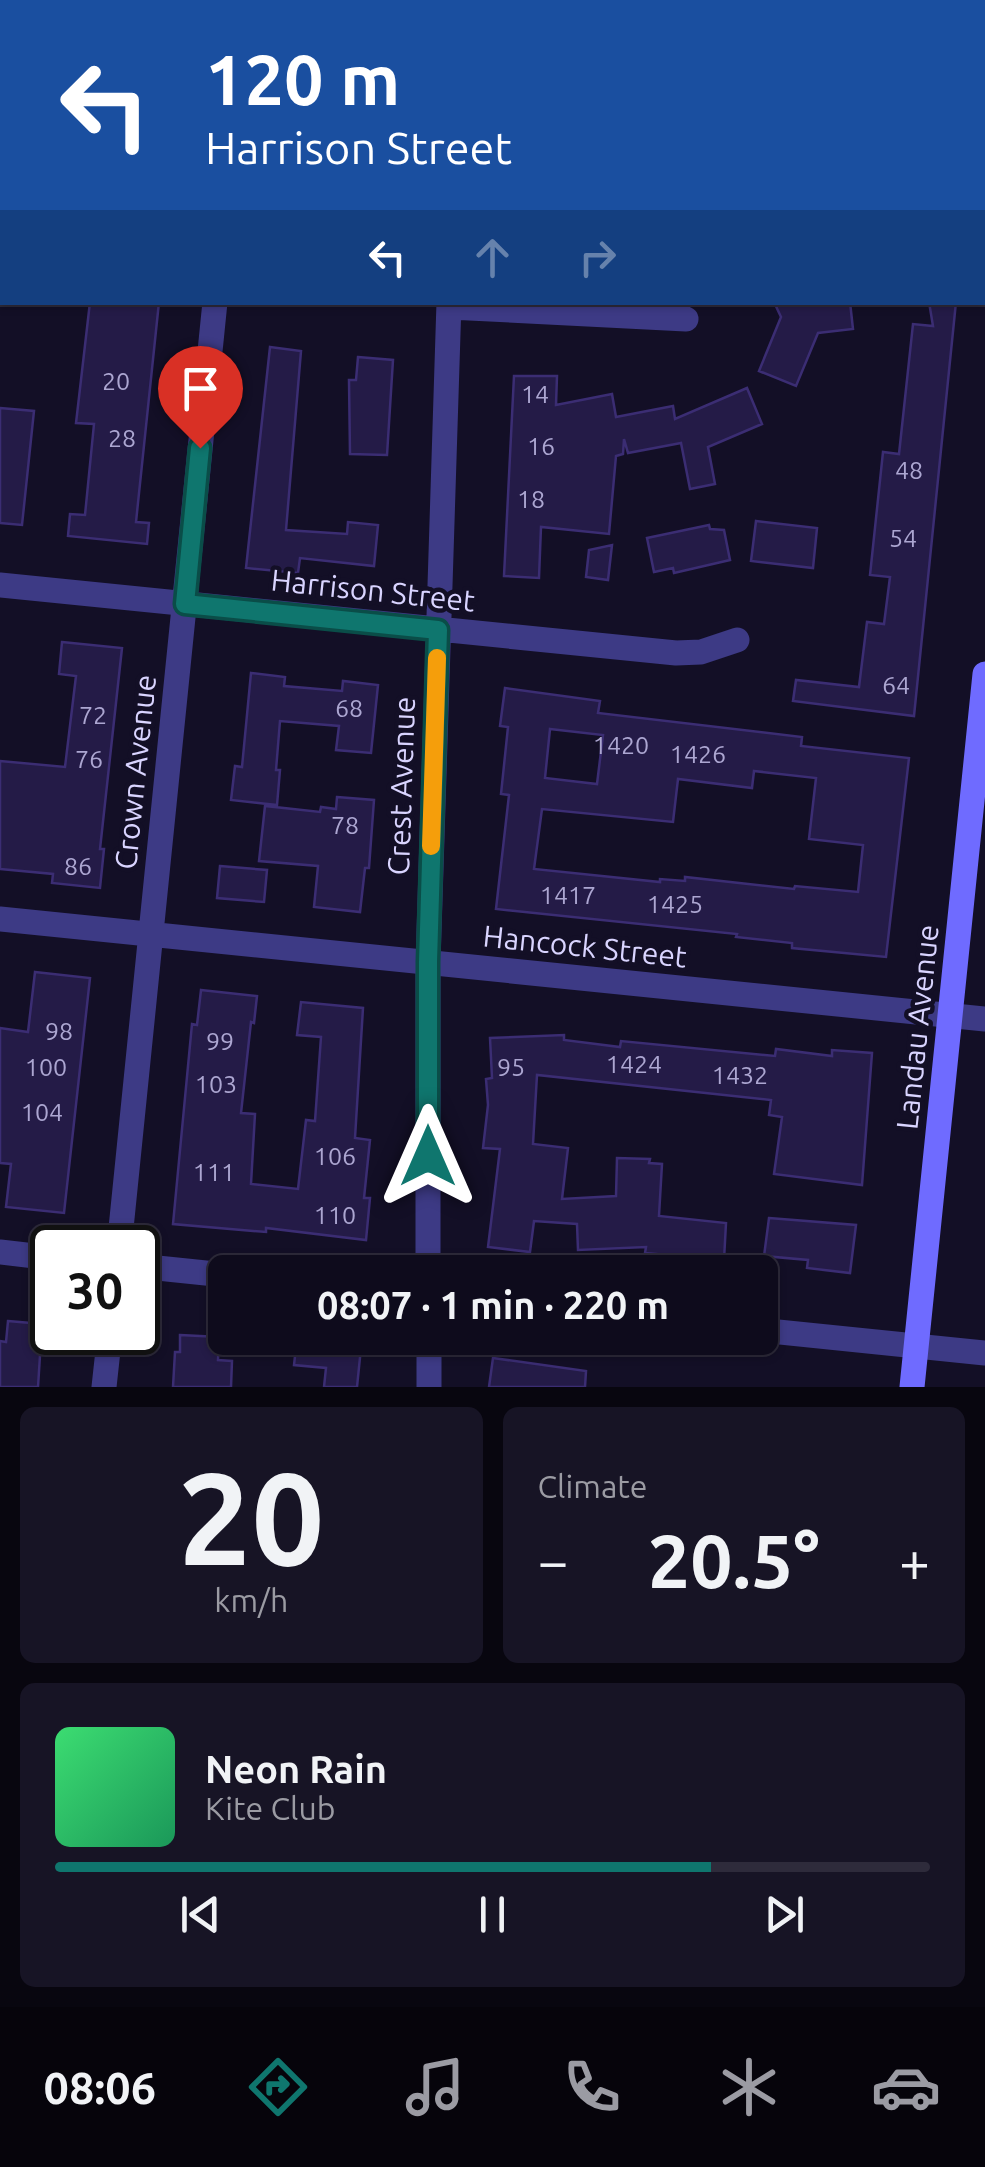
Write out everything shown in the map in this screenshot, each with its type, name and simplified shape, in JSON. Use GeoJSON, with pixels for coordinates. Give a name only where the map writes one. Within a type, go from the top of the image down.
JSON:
{"type":"FeatureCollection","features":[{"type":"Feature","properties":{"kind":"street","name":"Crown Avenue"},"geometry":{"type":"LineString","coordinates":[[121,1225],[215,305]]}},
{"type":"Feature","properties":{"kind":"street"},"geometry":{"type":"LineString","coordinates":[[449,305],[686,319]]}},
{"type":"Feature","properties":{"kind":"street","name":"Crest Avenue"},"geometry":{"type":"LineString","coordinates":[[428,1255],[428,962],[449,305]]}},
{"type":"Feature","properties":{"kind":"street","name":"Harrison Street"},"geometry":{"type":"LineString","coordinates":[[0,585],[676,653],[701,652],[737,640]]}},
{"type":"Feature","properties":{"kind":"street","name":"Landau Avenue"},"geometry":{"type":"LineString","coordinates":[[912,1387],[985,674]]}},
{"type":"Feature","properties":{"kind":"street","name":"Hancock Street"},"geometry":{"type":"LineString","coordinates":[[0,919],[985,1019]]}},
{"type":"Feature","properties":{"kind":"street"},"geometry":{"type":"LineString","coordinates":[[0,1252],[30,1255]]}},
{"type":"Feature","properties":{"kind":"street"},"geometry":{"type":"LineString","coordinates":[[160,1269],[208,1274]]}},
{"type":"Feature","properties":{"kind":"street"},"geometry":{"type":"LineString","coordinates":[[778,1332],[985,1353]]}},
{"type":"Feature","properties":{"kind":"street"},"geometry":{"type":"LineString","coordinates":[[104,1387],[107,1355]]}},
{"type":"Feature","properties":{"kind":"street"},"geometry":{"type":"LineString","coordinates":[[428,1355],[429,1387]]}},
{"type":"Feature","properties":{"kind":"building"},"geometry":{"type":"Polygon","coordinates":[[[90,305],[159,305],[136,522],[149,523],[147,544],[68,536],[70,514],[85,515],[94,424],[76,423],[90,305]]]}},
{"type":"Feature","properties":{"kind":"building"},"geometry":{"type":"Polygon","coordinates":[[[775,305],[850,305],[853,329],[818,333],[796,386],[759,371],[781,317],[775,305]]]}},
{"type":"Feature","properties":{"kind":"building"},"geometry":{"type":"Polygon","coordinates":[[[930,305],[956,305],[914,716],[793,701],[796,680],[859,687],[867,622],[884,624],[890,577],[870,575],[883,452],[899,454],[913,324],[933,326],[930,305]]]}},
{"type":"Feature","properties":{"kind":"building"},"geometry":{"type":"Polygon","coordinates":[[[270,347],[301,351],[286,530],[347,534],[348,522],[378,525],[374,566],[300,558],[298,573],[246,568],[270,347]]]}},
{"type":"Feature","properties":{"kind":"building"},"geometry":{"type":"Polygon","coordinates":[[[358,357],[393,360],[387,455],[350,454],[349,380],[356,380],[358,357]]]}},
{"type":"Feature","properties":{"kind":"building"},"geometry":{"type":"Polygon","coordinates":[[[514,376],[557,376],[556,405],[612,394],[616,417],[673,406],[675,419],[747,388],[762,424],[708,447],[715,484],[690,489],[681,443],[628,453],[624,439],[623,454],[616,456],[609,534],[541,527],[539,578],[504,576],[514,376]]]}},
{"type":"Feature","properties":{"kind":"building"},"geometry":{"type":"Polygon","coordinates":[[[0,408],[34,411],[22,525],[0,523],[0,408]]]}},
{"type":"Feature","properties":{"kind":"building"},"geometry":{"type":"Polygon","coordinates":[[[756,521],[817,528],[813,568],[751,561],[756,521]]]}},
{"type":"Feature","properties":{"kind":"building"},"geometry":{"type":"Polygon","coordinates":[[[709,525],[710,529],[724,530],[730,560],[674,573],[673,568],[654,572],[647,538],[709,525]]]}},
{"type":"Feature","properties":{"kind":"building"},"geometry":{"type":"Polygon","coordinates":[[[612,545],[608,580],[586,577],[589,550],[612,545]]]}},
{"type":"Feature","properties":{"kind":"building"},"geometry":{"type":"Polygon","coordinates":[[[62,642],[122,648],[100,849],[104,849],[100,888],[52,883],[53,874],[0,869],[0,761],[65,767],[76,676],[59,674],[62,642]]]}},
{"type":"Feature","properties":{"kind":"building"},"geometry":{"type":"Polygon","coordinates":[[[251,673],[285,677],[284,686],[342,691],[343,681],[378,685],[371,753],[336,750],[339,726],[280,721],[277,805],[231,800],[235,766],[242,767],[251,673]]]}},
{"type":"Feature","properties":{"kind":"building"},"geometry":{"type":"Polygon","coordinates":[[[505,688],[600,701],[598,713],[802,737],[801,746],[909,758],[886,957],[792,948],[792,943],[736,937],[737,934],[496,909],[509,795],[501,794],[508,727],[500,726],[505,688]],[[550,729],[545,778],[597,784],[603,735],[550,729]],[[754,771],[752,788],[678,779],[673,822],[542,809],[534,869],[660,882],[685,881],[685,877],[858,892],[863,845],[809,839],[816,778],[754,771]]]}},
{"type":"Feature","properties":{"kind":"building"},"geometry":{"type":"Polygon","coordinates":[[[337,797],[374,800],[369,868],[365,868],[360,912],[314,907],[318,866],[259,861],[265,806],[320,812],[321,807],[336,809],[337,797]]]}},
{"type":"Feature","properties":{"kind":"building"},"geometry":{"type":"Polygon","coordinates":[[[220,866],[267,870],[264,902],[217,898],[220,866]]]}},
{"type":"Feature","properties":{"kind":"building"},"geometry":{"type":"Polygon","coordinates":[[[35,972],[90,978],[64,1213],[6,1207],[11,1164],[0,1163],[0,1028],[28,1032],[35,972]]]}},
{"type":"Feature","properties":{"kind":"building"},"geometry":{"type":"Polygon","coordinates":[[[201,990],[257,996],[241,1113],[255,1114],[251,1184],[298,1189],[306,1120],[315,1121],[321,1037],[297,1035],[301,1002],[363,1008],[355,1138],[370,1140],[364,1198],[370,1198],[366,1240],[266,1228],[266,1232],[173,1224],[192,1024],[197,1025],[201,990]]]}},
{"type":"Feature","properties":{"kind":"building"},"geometry":{"type":"Polygon","coordinates":[[[564,1035],[564,1040],[620,1047],[621,1041],[775,1056],[776,1049],[832,1056],[832,1050],[872,1053],[862,1185],[774,1174],[782,1117],[769,1115],[771,1100],[537,1075],[533,1144],[568,1148],[562,1199],[616,1196],[617,1158],[650,1159],[649,1163],[662,1164],[659,1216],[726,1223],[724,1255],[645,1253],[646,1247],[578,1250],[577,1224],[534,1221],[530,1252],[488,1247],[500,1149],[483,1148],[488,1105],[486,1079],[492,1078],[490,1038],[564,1035]]]}},
{"type":"Feature","properties":{"kind":"building"},"geometry":{"type":"Polygon","coordinates":[[[769,1218],[856,1225],[850,1273],[807,1268],[808,1260],[764,1255],[769,1218]]]}},
{"type":"Feature","properties":{"kind":"building"},"geometry":{"type":"Polygon","coordinates":[[[8,1321],[30,1323],[30,1355],[40,1355],[38,1387],[0,1387],[0,1341],[6,1342],[8,1321]]]}},
{"type":"Feature","properties":{"kind":"building"},"geometry":{"type":"Polygon","coordinates":[[[180,1335],[208,1336],[208,1355],[232,1361],[231,1387],[173,1387],[175,1352],[180,1352],[180,1335]]]}},
{"type":"Feature","properties":{"kind":"building"},"geometry":{"type":"Polygon","coordinates":[[[295,1355],[360,1355],[357,1387],[324,1387],[326,1368],[294,1365],[295,1355]]]}},
{"type":"Feature","properties":{"kind":"building"},"geometry":{"type":"Polygon","coordinates":[[[493,1358],[586,1371],[585,1387],[489,1387],[493,1358]]]}},
{"type":"Feature","properties":{"kind":"slow traffic"},"geometry":{"type":"LineString","coordinates":[[431,846],[437,658]]}},
{"type":"Feature","properties":{"kind":"route"},"geometry":{"type":"LineString","coordinates":[[200,448],[185,604],[438,630],[428,962],[428,1156]]}}]}
